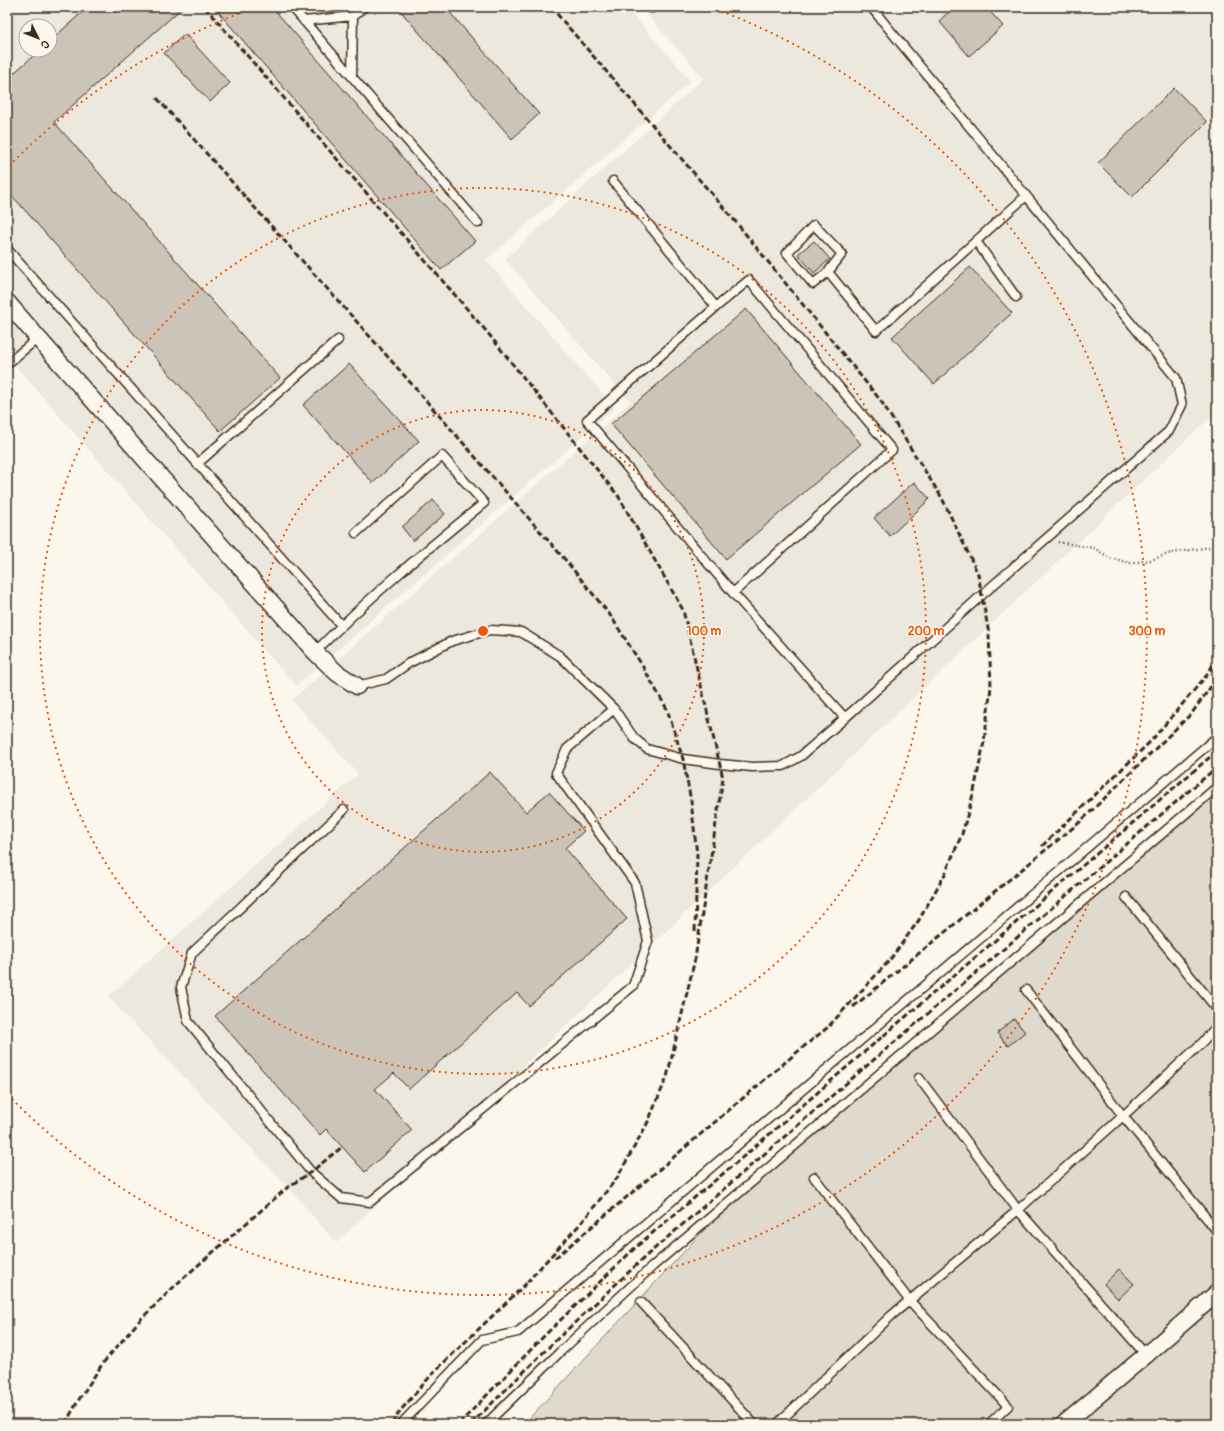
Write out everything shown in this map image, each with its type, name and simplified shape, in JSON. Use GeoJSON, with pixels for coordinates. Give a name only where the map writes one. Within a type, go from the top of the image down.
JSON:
{"type":"FeatureCollection","features":[{"type":"Feature","properties":{"kind":"street"},"geometry":{"type":"LineString","coordinates":[[7,302],[315,652],[337,673],[357,686]]}},
{"type":"Feature","properties":{"kind":"street"},"geometry":{"type":"LineString","coordinates":[[1064,1424],[1217,1293]]}},
{"type":"Feature","properties":{"kind":"lane"},"geometry":{"type":"LineString","coordinates":[[292,7],[478,223]]}},
{"type":"Feature","properties":{"kind":"lane"},"geometry":{"type":"LineString","coordinates":[[304,22],[353,16],[364,7]]}},
{"type":"Feature","properties":{"kind":"lane"},"geometry":{"type":"LineString","coordinates":[[357,686],[386,678],[409,663],[452,641],[490,630],[521,632],[560,656],[614,709],[634,738],[647,749],[683,759],[720,764],[752,767],[783,766],[802,756],[1043,540],[1169,431],[1182,404],[1176,378],[871,7]]}},
{"type":"Feature","properties":{"kind":"lane"},"geometry":{"type":"LineString","coordinates":[[352,77],[353,16]]}},
{"type":"Feature","properties":{"kind":"lane"},"geometry":{"type":"LineString","coordinates":[[612,181],[716,307]]}},
{"type":"Feature","properties":{"kind":"lane"},"geometry":{"type":"LineString","coordinates":[[828,272],[876,331],[1026,196]]}},
{"type":"Feature","properties":{"kind":"lane"},"geometry":{"type":"LineString","coordinates":[[814,225],[842,254],[828,272],[813,284],[786,253],[814,225]]}},
{"type":"Feature","properties":{"kind":"lane"},"geometry":{"type":"LineString","coordinates":[[976,242],[1016,297]]}},
{"type":"Feature","properties":{"kind":"lane"},"geometry":{"type":"LineString","coordinates":[[7,249],[341,625]]}},
{"type":"Feature","properties":{"kind":"lane"},"geometry":{"type":"LineString","coordinates":[[733,593],[892,450],[749,280],[587,420],[733,593],[845,718]]}},
{"type":"Feature","properties":{"kind":"lane"},"geometry":{"type":"LineString","coordinates":[[7,364],[38,338]]}},
{"type":"Feature","properties":{"kind":"lane"},"geometry":{"type":"LineString","coordinates":[[197,464],[338,340]]}},
{"type":"Feature","properties":{"kind":"lane"},"geometry":{"type":"LineString","coordinates":[[315,652],[341,625],[397,574],[484,502],[442,456],[356,533]]}},
{"type":"Feature","properties":{"kind":"lane"},"geometry":{"type":"LineString","coordinates":[[344,810],[192,953],[181,987],[188,1021],[311,1172],[341,1198],[370,1202],[633,986],[648,941],[635,883],[556,773],[567,749],[614,709]]}},
{"type":"Feature","properties":{"kind":"lane"},"geometry":{"type":"LineString","coordinates":[[401,1424],[482,1340],[518,1332],[1217,737]]}},
{"type":"Feature","properties":{"kind":"lane"},"geometry":{"type":"LineString","coordinates":[[486,1424],[652,1266],[1217,787]]}},
{"type":"Feature","properties":{"kind":"lane"},"geometry":{"type":"LineString","coordinates":[[1126,897],[1217,1008]]}},
{"type":"Feature","properties":{"kind":"lane"},"geometry":{"type":"LineString","coordinates":[[1026,990],[1123,1116],[1217,1231]]}},
{"type":"Feature","properties":{"kind":"lane"},"geometry":{"type":"LineString","coordinates":[[777,1424],[892,1315],[1018,1210],[1123,1116],[1203,1042],[1217,1026]]}},
{"type":"Feature","properties":{"kind":"lane"},"geometry":{"type":"LineString","coordinates":[[919,1078],[1018,1210],[1146,1355]]}},
{"type":"Feature","properties":{"kind":"lane"},"geometry":{"type":"LineString","coordinates":[[814,1177],[909,1300],[1008,1406],[989,1424]]}},
{"type":"Feature","properties":{"kind":"lane"},"geometry":{"type":"LineString","coordinates":[[641,1302],[754,1424]]}},
{"type":"Feature","properties":{"kind":"path"},"geometry":{"type":"LineString","coordinates":[[1043,540],[1094,548],[1110,558],[1131,563],[1151,560],[1171,553],[1217,546]]}},
{"type":"Feature","properties":{"kind":"shaded area"},"geometry":{"type":"Polygon","coordinates":[[[7,7],[626,7],[691,81],[486,260],[615,408],[296,686],[7,356],[7,7]]]}},
{"type":"Feature","properties":{"kind":"shaded area"},"geometry":{"type":"Polygon","coordinates":[[[640,7],[1217,7],[1217,411],[336,1243],[288,1187],[108,997],[358,774],[292,700],[630,402],[505,259],[704,78],[640,7]]]}},
{"type":"Feature","properties":{"kind":"shaded area"},"geometry":{"type":"Polygon","coordinates":[[[1217,792],[1217,1424],[524,1424],[729,1203],[1217,792]]]}},
{"type":"Feature","properties":{"kind":"building"},"geometry":{"type":"Polygon","coordinates":[[[88,7],[183,7],[54,122],[280,378],[220,431],[7,190],[7,79],[31,58],[58,58],[58,34],[88,7]]]}},
{"type":"Feature","properties":{"kind":"building"},"geometry":{"type":"Polygon","coordinates":[[[214,7],[272,7],[475,241],[441,270],[214,7]]]}},
{"type":"Feature","properties":{"kind":"building"},"geometry":{"type":"Polygon","coordinates":[[[397,7],[445,7],[539,114],[512,139],[397,7]]]}},
{"type":"Feature","properties":{"kind":"building"},"geometry":{"type":"Polygon","coordinates":[[[954,7],[986,7],[1003,26],[969,56],[939,21],[954,7]]]}},
{"type":"Feature","properties":{"kind":"building"},"geometry":{"type":"Polygon","coordinates":[[[185,34],[230,83],[210,102],[164,53],[185,34]]]}},
{"type":"Feature","properties":{"kind":"building"},"geometry":{"type":"Polygon","coordinates":[[[1174,88],[1207,122],[1132,197],[1098,163],[1174,88]]]}},
{"type":"Feature","properties":{"kind":"building"},"geometry":{"type":"Polygon","coordinates":[[[814,241],[830,259],[814,273],[798,254],[814,241]]]}},
{"type":"Feature","properties":{"kind":"building"},"geometry":{"type":"Polygon","coordinates":[[[970,267],[1012,313],[934,384],[892,337],[970,267]]]}},
{"type":"Feature","properties":{"kind":"building"},"geometry":{"type":"Polygon","coordinates":[[[746,309],[861,444],[726,559],[611,424],[746,309]]]}},
{"type":"Feature","properties":{"kind":"building"},"geometry":{"type":"Polygon","coordinates":[[[349,364],[419,441],[373,483],[303,405],[349,364]]]}},
{"type":"Feature","properties":{"kind":"building"},"geometry":{"type":"Polygon","coordinates":[[[914,482],[930,499],[890,536],[874,518],[914,482]]]}},
{"type":"Feature","properties":{"kind":"building"},"geometry":{"type":"Polygon","coordinates":[[[433,500],[445,514],[413,541],[402,527],[433,500]]]}},
{"type":"Feature","properties":{"kind":"building"},"geometry":{"type":"Polygon","coordinates":[[[490,772],[526,812],[549,792],[584,831],[565,848],[627,919],[529,1006],[517,993],[409,1089],[394,1073],[375,1089],[412,1130],[365,1172],[326,1129],[320,1135],[215,1016],[490,772]]]}},
{"type":"Feature","properties":{"kind":"building"},"geometry":{"type":"Polygon","coordinates":[[[1014,1019],[1025,1032],[1008,1046],[997,1033],[1014,1019]]]}},
{"type":"Feature","properties":{"kind":"building"},"geometry":{"type":"Polygon","coordinates":[[[1119,1269],[1134,1284],[1118,1299],[1104,1284],[1119,1269]]]}},
{"type":"Feature","properties":{"kind":"railway"},"geometry":{"type":"LineString","coordinates":[[205,7],[487,332],[619,497],[683,610],[723,778],[695,959],[667,1077],[647,1124],[617,1178],[582,1222],[527,1282]]}},
{"type":"Feature","properties":{"kind":"railway"},"geometry":{"type":"LineString","coordinates":[[551,7],[735,221],[881,401],[942,498],[978,574],[989,634],[991,687],[984,742],[974,791],[962,834],[945,874],[919,920],[889,961],[828,1027]]}},
{"type":"Feature","properties":{"kind":"railway"},"geometry":{"type":"LineString","coordinates":[[157,98],[381,349],[567,562],[610,615],[640,662],[667,709],[683,759],[691,801],[697,855],[695,932]]}},
{"type":"Feature","properties":{"kind":"railway"},"geometry":{"type":"LineString","coordinates":[[1042,846],[1151,741],[1207,675],[1217,658]]}},
{"type":"Feature","properties":{"kind":"railway"},"geometry":{"type":"LineString","coordinates":[[853,1007],[1080,822],[1192,713],[1217,678]]}},
{"type":"Feature","properties":{"kind":"railway"},"geometry":{"type":"LineString","coordinates":[[459,1424],[545,1335],[637,1246],[1217,751]]}},
{"type":"Feature","properties":{"kind":"railway"},"geometry":{"type":"LineString","coordinates":[[471,1424],[554,1342],[646,1256],[1217,767]]}},
{"type":"Feature","properties":{"kind":"railway"},"geometry":{"type":"LineString","coordinates":[[555,1258],[832,1024]]}},
{"type":"Feature","properties":{"kind":"railway"},"geometry":{"type":"LineString","coordinates":[[65,1424],[103,1363],[139,1321],[180,1281],[288,1187],[311,1172],[342,1147]]}},
{"type":"Feature","properties":{"kind":"railway"},"geometry":{"type":"LineString","coordinates":[[392,1424],[400,1411],[435,1371],[531,1279]]}}]}
